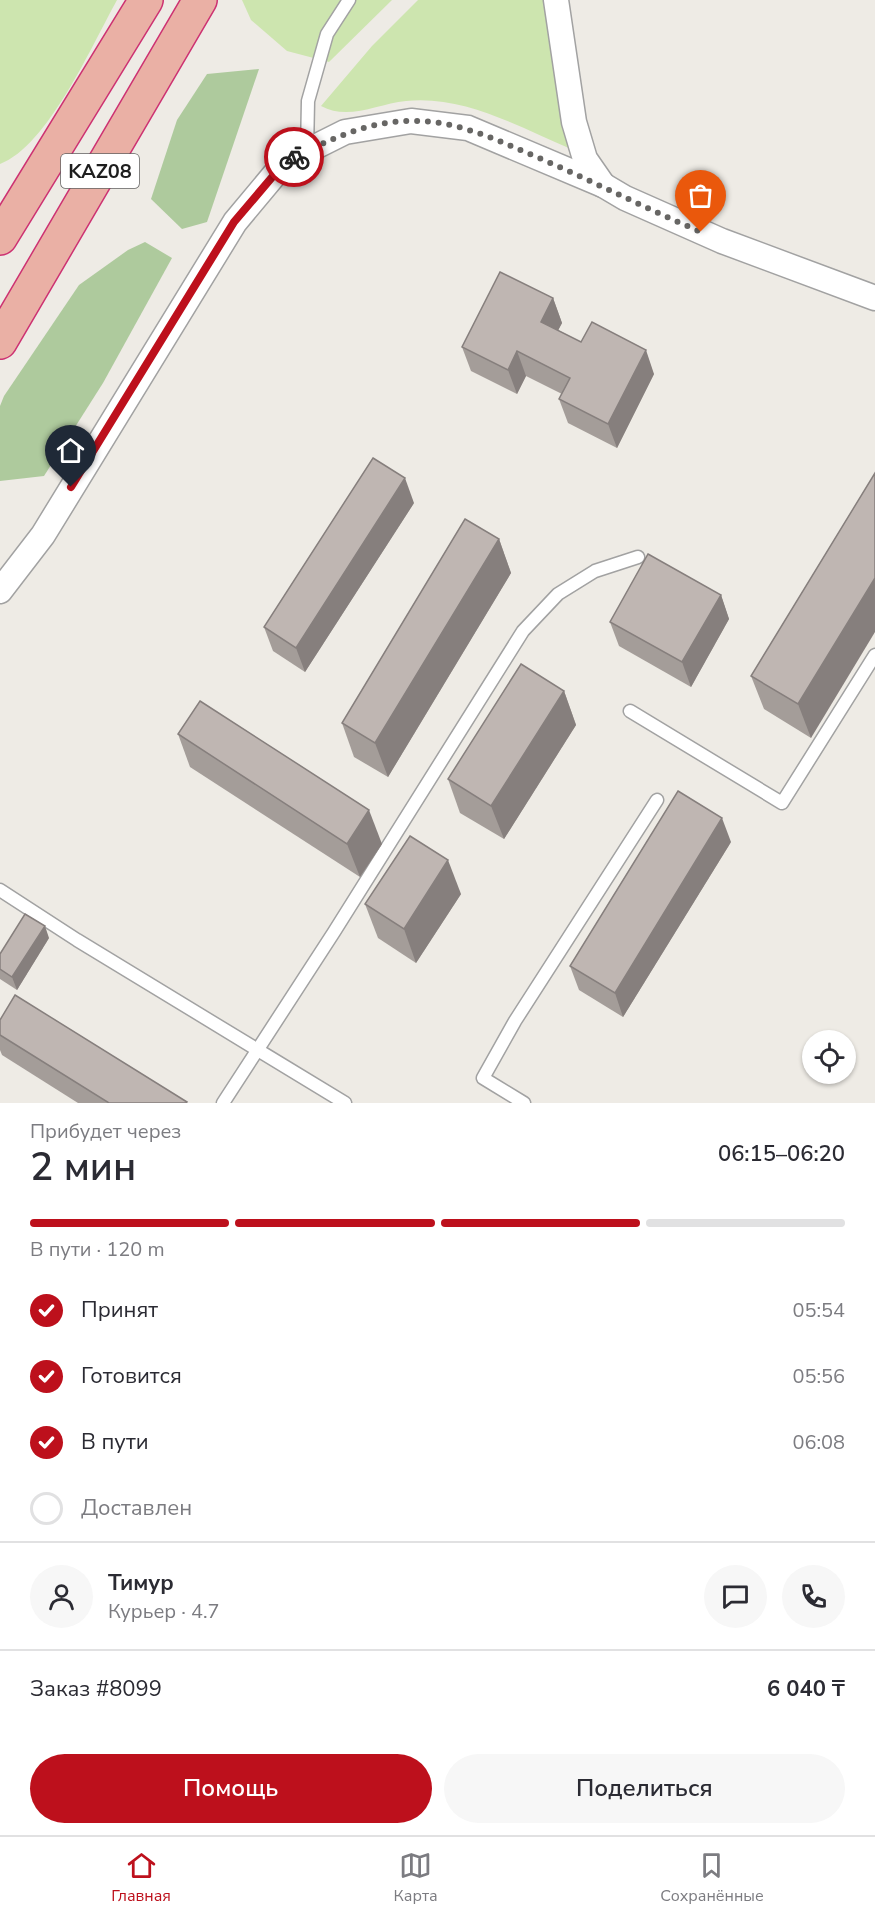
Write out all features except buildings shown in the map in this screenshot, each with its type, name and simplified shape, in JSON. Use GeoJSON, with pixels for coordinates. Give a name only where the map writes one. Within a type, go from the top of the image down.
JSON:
{"type":"FeatureCollection","features":[{"type":"Feature","properties":{"kind":"highway","name":"KAZ08"},"geometry":{"type":"LineString","coordinates":[[0,238],[146,0]]}},
{"type":"Feature","properties":{"kind":"highway","name":"KAZ08"},"geometry":{"type":"LineString","coordinates":[[0,342],[200,0]]}},
{"type":"Feature","properties":{"kind":"street"},"geometry":{"type":"LineString","coordinates":[[556,0],[574,122],[585,159],[603,184]]}},
{"type":"Feature","properties":{"kind":"street"},"geometry":{"type":"LineString","coordinates":[[0,591],[43,535],[234,222],[285,162],[345,132],[411,120],[468,128],[603,184],[625,198],[722,241],[875,298]]}},
{"type":"Feature","properties":{"kind":"lane"},"geometry":{"type":"LineString","coordinates":[[307,151],[308,101],[311,90],[327,34],[349,0]]}},
{"type":"Feature","properties":{"kind":"lane"},"geometry":{"type":"LineString","coordinates":[[223,1103],[524,631],[558,594],[595,571],[638,557]]}},
{"type":"Feature","properties":{"kind":"lane"},"geometry":{"type":"LineString","coordinates":[[630,711],[782,803],[875,655]]}},
{"type":"Feature","properties":{"kind":"lane"},"geometry":{"type":"LineString","coordinates":[[524,1103],[483,1078],[515,1021],[657,800]]}},
{"type":"Feature","properties":{"kind":"lane"},"geometry":{"type":"LineString","coordinates":[[0,890],[77,940],[345,1103]]}},
{"type":"Feature","properties":{"kind":"green space"},"geometry":{"type":"Polygon","coordinates":[[[0,0],[117,0],[82,67],[52,116],[18,154],[0,164],[0,0]]]}},
{"type":"Feature","properties":{"kind":"green space"},"geometry":{"type":"Polygon","coordinates":[[[242,0],[392,0],[329,62],[287,51],[251,20],[242,0]]]}},
{"type":"Feature","properties":{"kind":"green space"},"geometry":{"type":"Polygon","coordinates":[[[418,0],[543,0],[571,149],[491,114],[449,103],[428,100],[406,101],[352,112],[331,110],[321,106],[372,46],[418,0]]]}},
{"type":"Feature","properties":{"kind":"green space"},"geometry":{"type":"Polygon","coordinates":[[[259,69],[207,222],[182,229],[151,199],[177,120],[207,74],[259,69]]]}},
{"type":"Feature","properties":{"kind":"green space"},"geometry":{"type":"Polygon","coordinates":[[[145,242],[172,258],[103,383],[44,476],[0,481],[0,406],[4,396],[79,285],[128,250],[145,242]]]}},
{"type":"Feature","properties":{"kind":"way so far"},"geometry":{"type":"LineString","coordinates":[[294,157],[345,132],[411,120],[468,128],[603,184],[625,198],[701,232]]}},
{"type":"Feature","properties":{"kind":"route"},"geometry":{"type":"LineString","coordinates":[[71,487],[234,222],[285,162],[294,157]]}}]}
